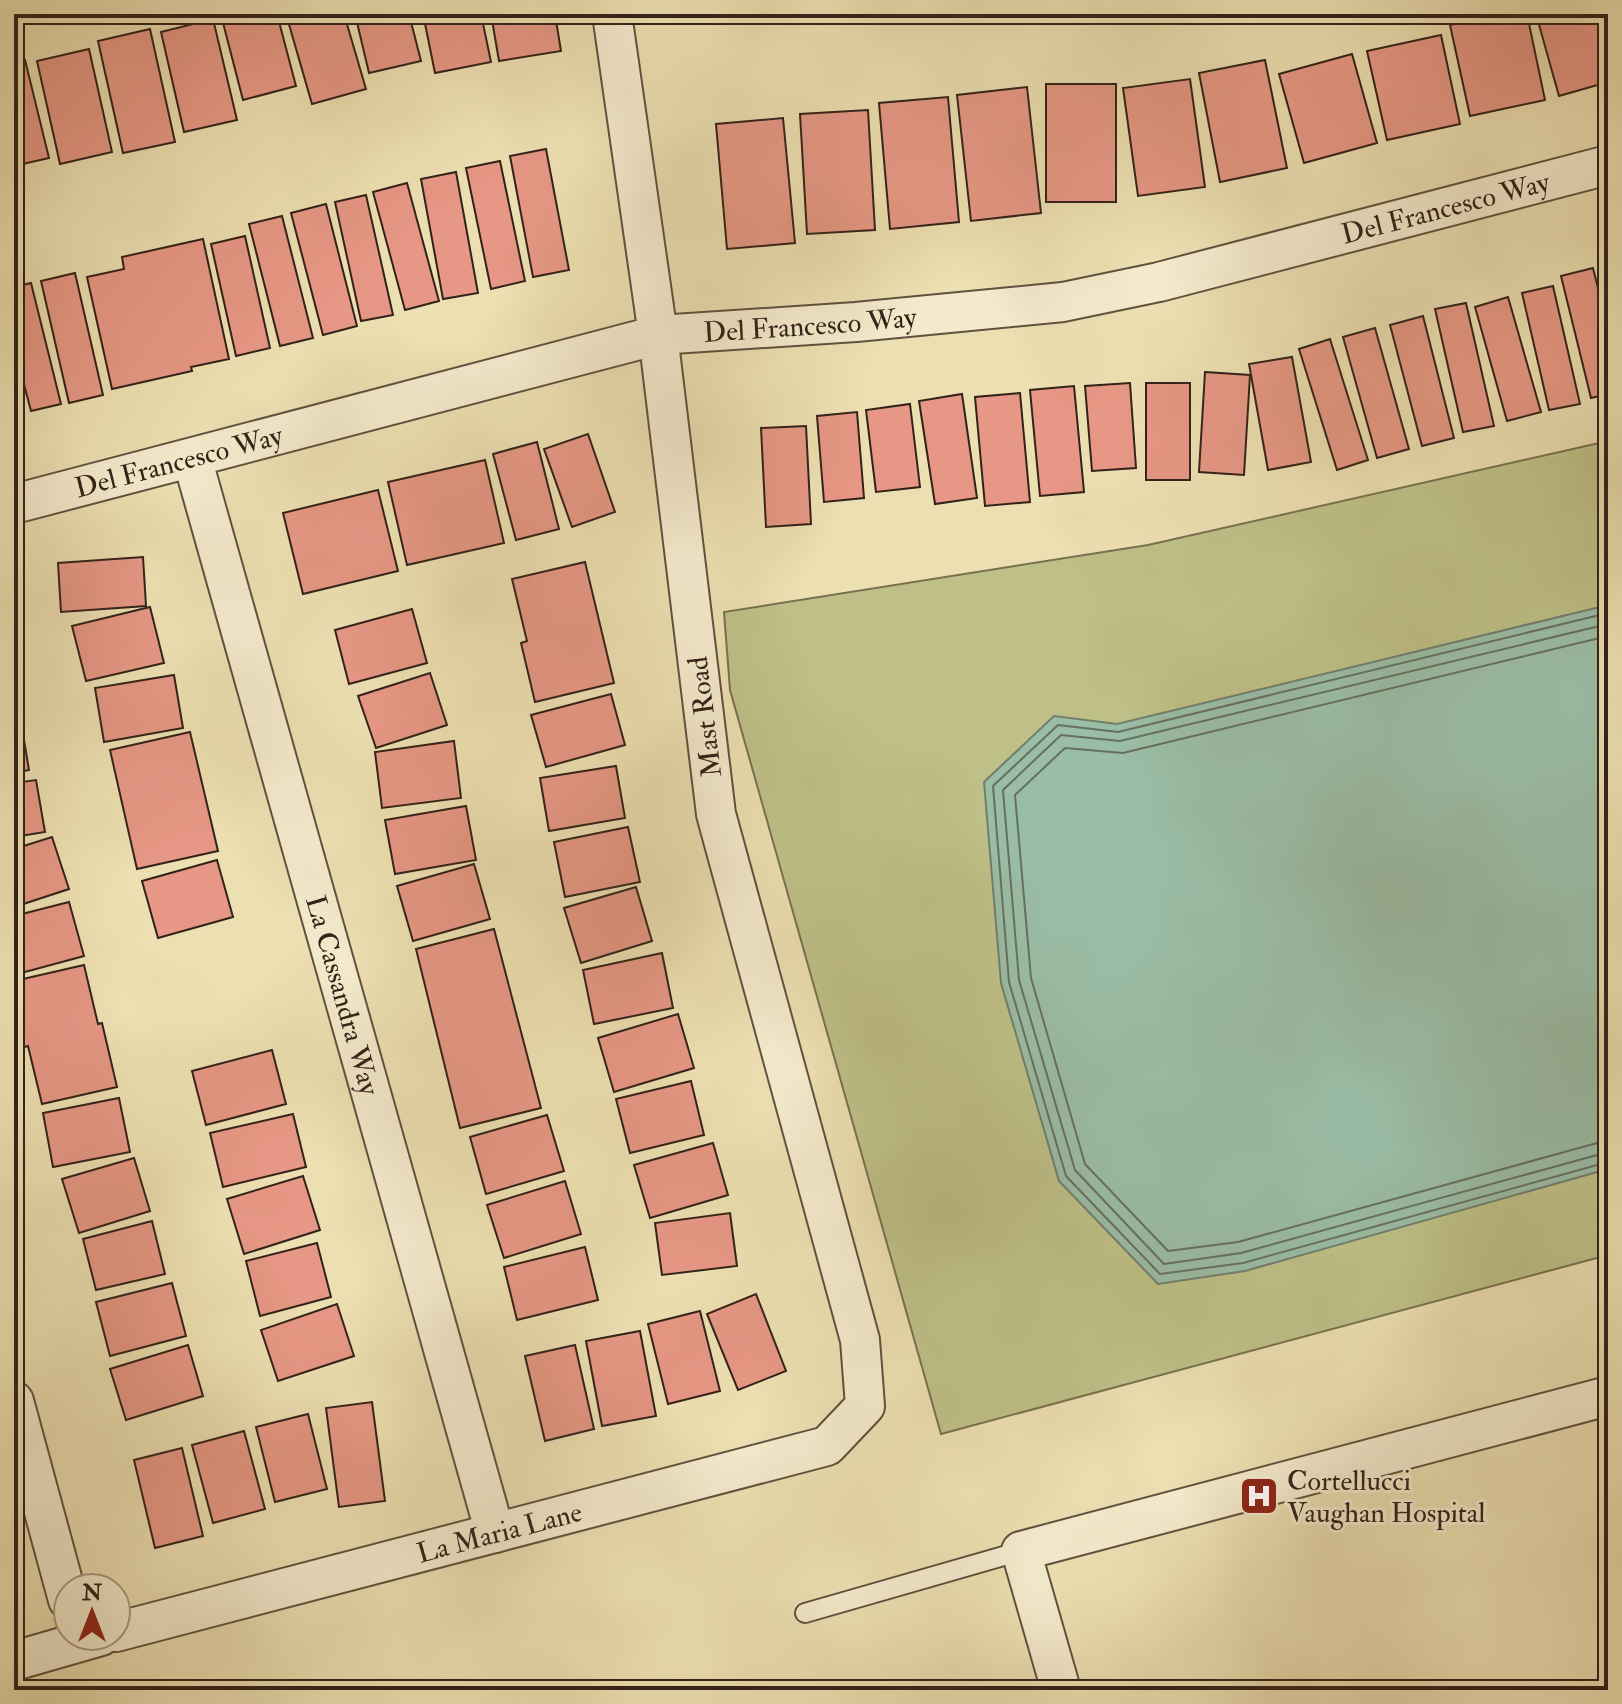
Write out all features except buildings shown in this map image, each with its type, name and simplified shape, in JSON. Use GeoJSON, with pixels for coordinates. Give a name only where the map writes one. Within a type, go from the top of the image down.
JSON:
{"type":"FeatureCollection","features":[{"type":"Feature","properties":{"kind":"street","name":"Mast Road"},"geometry":{"type":"LineString","coordinates":[[612,14],[658,335],[716,814],[860,1340],[865,1406]]}},
{"type":"Feature","properties":{"kind":"street","name":"Del Francesco Way"},"geometry":{"type":"LineString","coordinates":[[14,504],[658,335],[856,322],[1063,302],[1159,282],[1608,165]]}},
{"type":"Feature","properties":{"kind":"street","name":"La Cassandra Way"},"geometry":{"type":"LineString","coordinates":[[192,458],[495,1533]]}},
{"type":"Feature","properties":{"kind":"street"},"geometry":{"type":"LineString","coordinates":[[1061,1690],[1021,1551],[1608,1396]]}},
{"type":"Feature","properties":{"kind":"street"},"geometry":{"type":"LineString","coordinates":[[14,1401],[60,1572]]}},
{"type":"Feature","properties":{"kind":"street","name":"La Maria Lane"},"geometry":{"type":"LineString","coordinates":[[132,1628],[827,1446],[865,1406]]}},
{"type":"Feature","properties":{"kind":"street"},"geometry":{"type":"LineString","coordinates":[[14,1661],[52,1649]]}},
{"type":"Feature","properties":{"kind":"lane"},"geometry":{"type":"LineString","coordinates":[[805,1613],[1021,1551]]}},
{"type":"Feature","properties":{"kind":"green space"},"geometry":{"type":"Polygon","coordinates":[[[1608,441],[1608,1255],[941,1434],[730,690],[724,612],[1148,545],[1608,441]]]}},
{"type":"Feature","properties":{"kind":"water"},"geometry":{"type":"Polygon","coordinates":[[[1608,605],[1608,1169],[1245,1271],[1158,1284],[1059,1181],[1001,983],[984,782],[1054,716],[1117,724],[1608,605]]]}},
{"type":"Feature","properties":{"kind":"place","name":"Cortellucci Vaughan Hospital"},"geometry":{"type":"Point","coordinates":[1259,1496]}}]}
